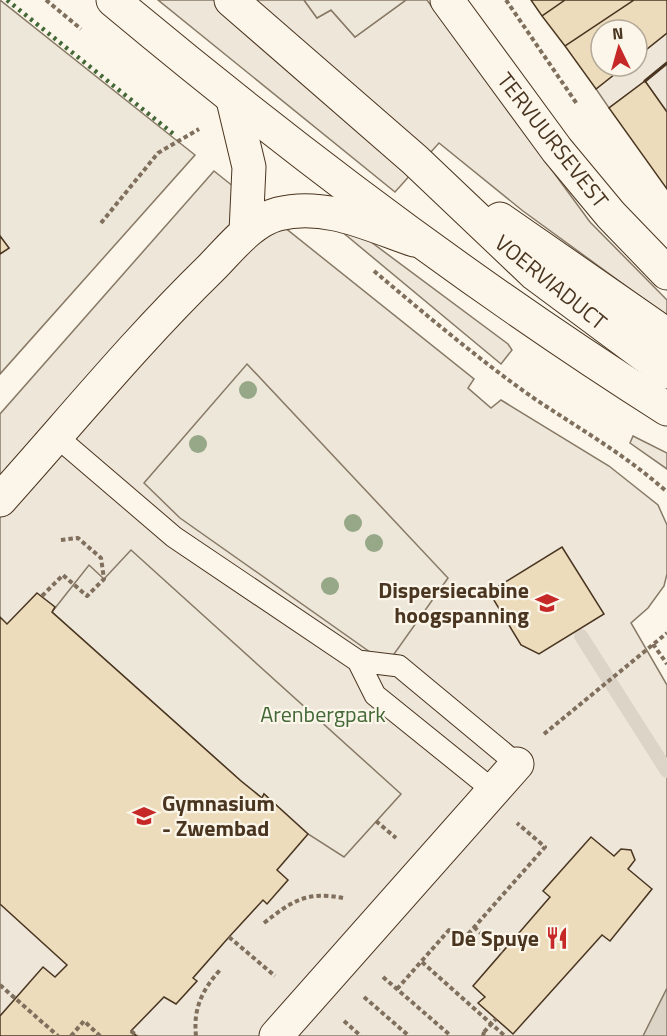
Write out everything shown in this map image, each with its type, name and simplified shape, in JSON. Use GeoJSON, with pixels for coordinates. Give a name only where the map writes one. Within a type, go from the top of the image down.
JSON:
{"type":"FeatureCollection","features":[{"type":"Feature","properties":{"kind":"main road"},"geometry":{"type":"LineString","coordinates":[[113,0],[233,100],[422,242],[667,409]]}},
{"type":"Feature","properties":{"kind":"main road","name":"VOERVIADUCT"},"geometry":{"type":"LineString","coordinates":[[231,0],[415,160],[534,274],[667,372]]}},
{"type":"Feature","properties":{"kind":"main road","name":"TERVUURSEVEST"},"geometry":{"type":"LineString","coordinates":[[447,0],[557,150],[610,215],[667,273]]}},
{"type":"Feature","properties":{"kind":"main road"},"geometry":{"type":"LineString","coordinates":[[233,100],[249,166],[246,232]]}},
{"type":"Feature","properties":{"kind":"main road","name":"VOERVIADUCT"},"geometry":{"type":"LineString","coordinates":[[415,160],[667,335]]}},
{"type":"Feature","properties":{"kind":"main road"},"geometry":{"type":"LineString","coordinates":[[0,500],[151,326],[246,232],[275,215],[301,210],[336,213],[422,242]]}},
{"type":"Feature","properties":{"kind":"main road"},"geometry":{"type":"LineString","coordinates":[[276,1036],[517,764]]}},
{"type":"Feature","properties":{"kind":"lane"},"geometry":{"type":"LineString","coordinates":[[56,436],[174,537],[358,661],[399,666],[517,764]]}},
{"type":"Feature","properties":{"kind":"lane"},"geometry":{"type":"LineString","coordinates":[[358,661],[375,695],[491,794]]}},
{"type":"Feature","properties":{"kind":"path"},"geometry":{"type":"LineString","coordinates":[[101,223],[158,153],[202,128]]}},
{"type":"Feature","properties":{"kind":"path"},"geometry":{"type":"LineString","coordinates":[[370,268],[451,335],[531,396],[637,465],[667,492]]}},
{"type":"Feature","properties":{"kind":"path"},"geometry":{"type":"LineString","coordinates":[[42,596],[63,575],[87,596],[104,579],[101,558],[78,538],[60,540]]}},
{"type":"Feature","properties":{"kind":"path"},"geometry":{"type":"LineString","coordinates":[[549,728],[667,633]]}},
{"type":"Feature","properties":{"kind":"path"},"geometry":{"type":"LineString","coordinates":[[653,644],[667,664]]}},
{"type":"Feature","properties":{"kind":"path"},"geometry":{"type":"LineString","coordinates":[[397,989],[449,930],[462,941],[545,847],[491,794]]}},
{"type":"Feature","properties":{"kind":"path"},"geometry":{"type":"LineString","coordinates":[[264,923],[289,902],[308,896],[328,895],[366,906],[379,919]]}},
{"type":"Feature","properties":{"kind":"path"},"geometry":{"type":"LineString","coordinates":[[474,927],[502,952]]}},
{"type":"Feature","properties":{"kind":"path"},"geometry":{"type":"LineString","coordinates":[[229,937],[280,980]]}},
{"type":"Feature","properties":{"kind":"path"},"geometry":{"type":"LineString","coordinates":[[343,960],[397,989],[451,1036]]}},
{"type":"Feature","properties":{"kind":"path"},"geometry":{"type":"LineString","coordinates":[[343,960],[409,1036]]}},
{"type":"Feature","properties":{"kind":"path"},"geometry":{"type":"LineString","coordinates":[[422,962],[505,1036]]}},
{"type":"Feature","properties":{"kind":"path"},"geometry":{"type":"LineString","coordinates":[[196,1036],[194,1022],[198,1003],[207,984],[220,970]]}},
{"type":"Feature","properties":{"kind":"path"},"geometry":{"type":"LineString","coordinates":[[0,985],[58,1036]]}},
{"type":"Feature","properties":{"kind":"path"},"geometry":{"type":"LineString","coordinates":[[483,1034],[496,1019]]}},
{"type":"Feature","properties":{"kind":"path"},"geometry":{"type":"LineString","coordinates":[[71,1036],[84,1021],[100,1036]]}},
{"type":"Feature","properties":{"kind":"path"},"geometry":{"type":"LineString","coordinates":[[131,1031],[137,1036]]}},
{"type":"Feature","properties":{"kind":"green space"},"geometry":{"type":"Polygon","coordinates":[[[158,0],[304,0],[317,18],[331,10],[355,37],[406,0],[427,0],[590,222],[667,300],[667,316],[523,211],[439,143],[395,192],[158,0]]]}},
{"type":"Feature","properties":{"kind":"green space"},"geometry":{"type":"Polygon","coordinates":[[[667,33],[667,112],[645,81],[609,108],[596,89],[610,78],[649,78],[649,47],[667,33]]]}},
{"type":"Feature","properties":{"kind":"green space","name":"Arenbergpark"},"geometry":{"type":"Polygon","coordinates":[[[214,171],[474,379],[468,388],[491,408],[501,400],[609,466],[658,505],[667,525],[667,574],[664,586],[648,608],[631,623],[667,685],[667,1036],[0,1036],[0,414],[214,171]]]}},
{"type":"Feature","properties":{"kind":"green space"},"geometry":{"type":"Polygon","coordinates":[[[341,231],[367,239],[508,344],[512,350],[501,364],[341,231]]]}},
{"type":"Feature","properties":{"kind":"green space"},"geometry":{"type":"Polygon","coordinates":[[[633,436],[667,453],[667,469],[630,443],[633,436]]]}},
{"type":"Feature","properties":{"kind":"shaded area"},"geometry":{"type":"Polygon","coordinates":[[[0,0],[195,155],[0,374],[0,254],[9,248],[0,236],[0,0]]]}},
{"type":"Feature","properties":{"kind":"shaded area"},"geometry":{"type":"Polygon","coordinates":[[[304,0],[406,0],[355,37],[331,10],[317,18],[304,0]]]}},
{"type":"Feature","properties":{"kind":"shaded area"},"geometry":{"type":"Polygon","coordinates":[[[247,364],[448,578],[387,664],[180,518],[144,483],[247,364]]]}},
{"type":"Feature","properties":{"kind":"shaded area"},"geometry":{"type":"Polygon","coordinates":[[[131,550],[401,794],[344,857],[308,834],[264,794],[262,798],[241,781],[52,612],[89,565],[104,579],[131,550]]]}},
{"type":"Feature","properties":{"kind":"shaded area"},"geometry":{"type":"Polygon","coordinates":[[[667,988],[667,1036],[643,1036],[667,988]]]}},
{"type":"Feature","properties":{"kind":"building"},"geometry":{"type":"Polygon","coordinates":[[[531,0],[565,0],[542,16],[531,0]]]}},
{"type":"Feature","properties":{"kind":"building"},"geometry":{"type":"Polygon","coordinates":[[[565,0],[634,0],[607,18],[589,18],[589,30],[565,46],[542,16],[565,0]]]}},
{"type":"Feature","properties":{"kind":"building"},"geometry":{"type":"Polygon","coordinates":[[[634,0],[667,0],[667,33],[649,47],[649,18],[607,18],[634,0]]]}},
{"type":"Feature","properties":{"kind":"building"},"geometry":{"type":"Polygon","coordinates":[[[589,30],[589,78],[610,78],[596,89],[565,46],[589,30]]]}},
{"type":"Feature","properties":{"kind":"building"},"geometry":{"type":"Polygon","coordinates":[[[645,81],[667,112],[667,189],[609,108],[645,81]]]}},
{"type":"Feature","properties":{"kind":"building"},"geometry":{"type":"Polygon","coordinates":[[[0,236],[9,248],[0,254],[0,236]]]}},
{"type":"Feature","properties":{"kind":"building","name":"Dispersiecabine hoogspanning"},"geometry":{"type":"Polygon","coordinates":[[[562,547],[604,614],[539,654],[521,645],[489,592],[562,547]]]}},
{"type":"Feature","properties":{"kind":"building","name":"Gymnasium - Zwembad"},"geometry":{"type":"Polygon","coordinates":[[[37,593],[55,607],[52,612],[241,781],[262,798],[264,794],[308,834],[277,870],[288,880],[267,904],[263,900],[229,937],[193,978],[197,981],[176,1004],[164,997],[131,1031],[137,1036],[0,1036],[0,1016],[43,967],[55,977],[67,965],[0,904],[0,617],[7,624],[37,593]]]}},
{"type":"Feature","properties":{"kind":"building","name":"De Spuye"},"geometry":{"type":"Polygon","coordinates":[[[591,837],[614,856],[621,849],[631,850],[635,860],[628,869],[652,889],[610,941],[602,935],[513,1034],[478,1003],[485,997],[473,986],[550,897],[543,891],[591,837]]]}},
{"type":"Feature","properties":{"kind":"waterway"},"geometry":{"type":"LineString","coordinates":[[581,636],[667,771]]}},
{"type":"Feature","properties":{"kind":"hedge"},"geometry":{"type":"LineString","coordinates":[[7,0],[176,136]]}},
{"type":"Feature","properties":{"kind":"wall"},"geometry":{"type":"LineString","coordinates":[[645,81],[667,63]]}},
{"type":"Feature","properties":{"kind":"place","name":"Dispersiecabine hoogspanning"},"geometry":{"type":"Point","coordinates":[547,603]}},
{"type":"Feature","properties":{"kind":"place","name":"Gymnasium - Zwembad"},"geometry":{"type":"Point","coordinates":[144,816]}},
{"type":"Feature","properties":{"kind":"place","name":"De Spuye"},"geometry":{"type":"Point","coordinates":[557,938]}}]}
